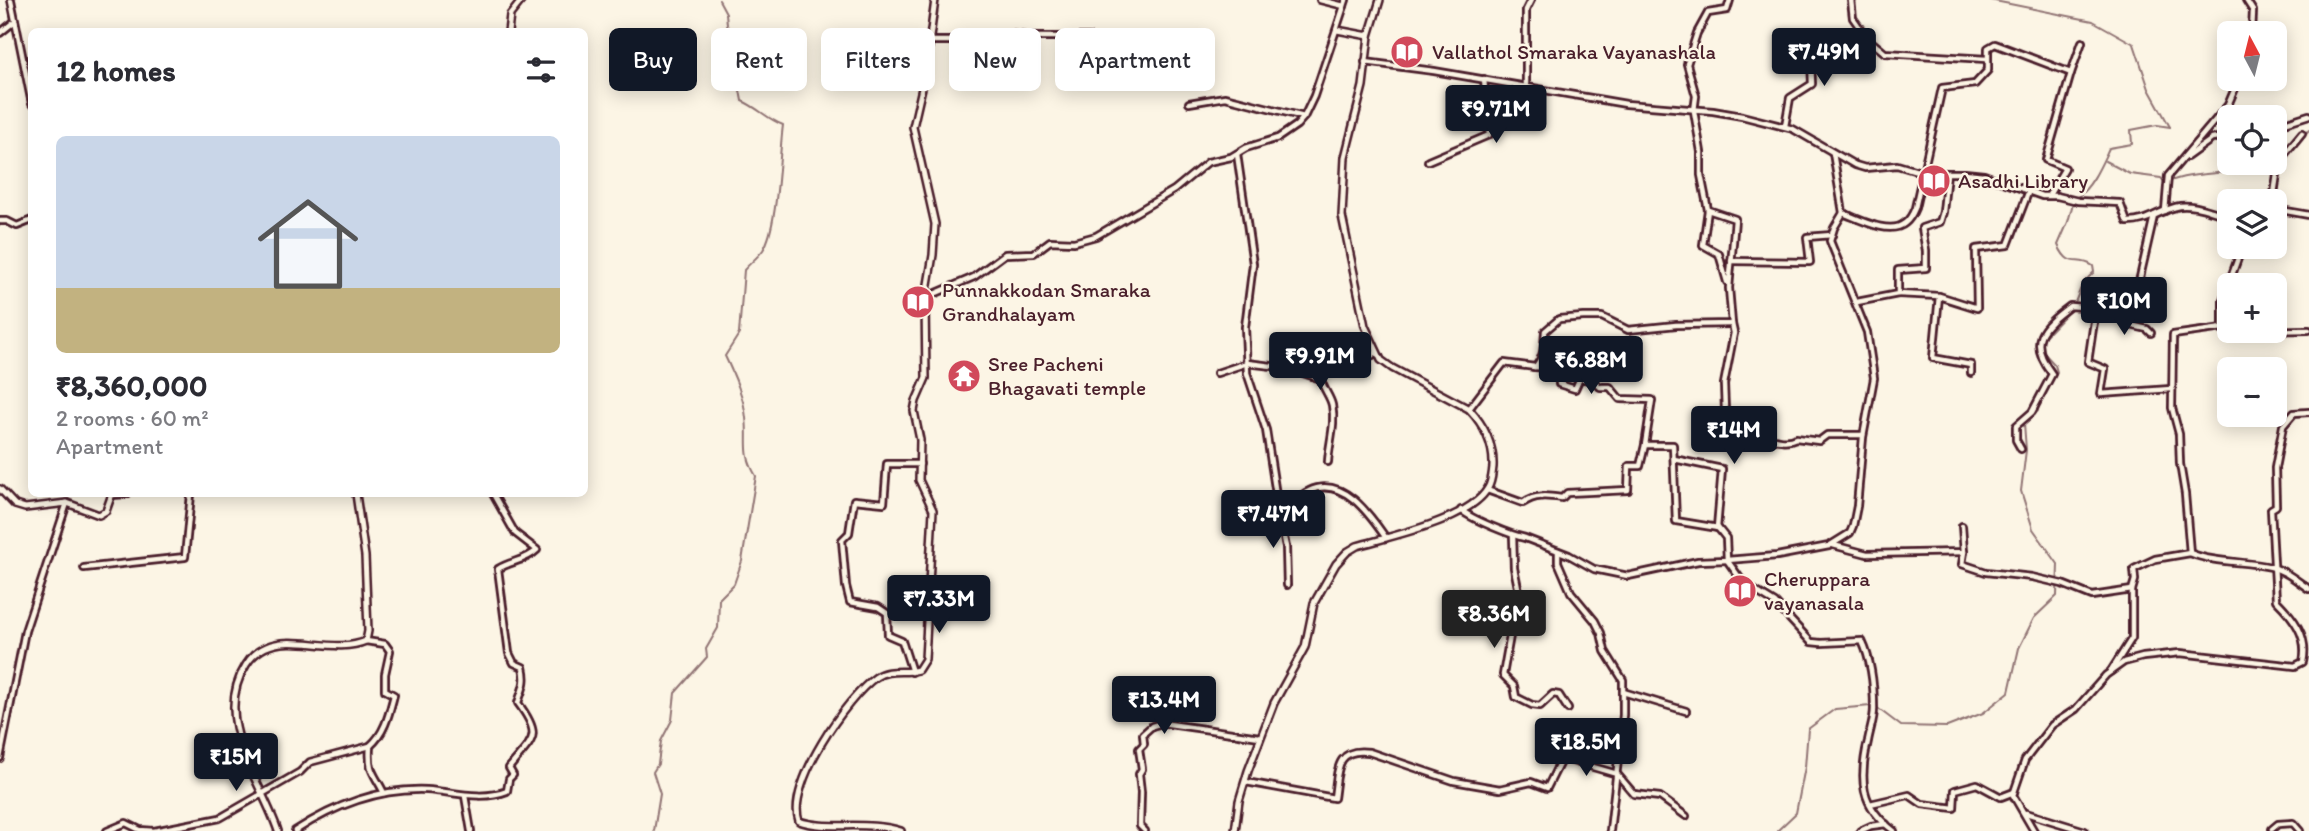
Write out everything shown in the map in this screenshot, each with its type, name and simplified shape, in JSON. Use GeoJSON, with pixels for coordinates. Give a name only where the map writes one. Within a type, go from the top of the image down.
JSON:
{"type":"FeatureCollection","features":[{"type":"Feature","properties":{"kind":"main road"},"geometry":{"type":"LineString","coordinates":[[508,28],[510,15],[522,0]]}},
{"type":"Feature","properties":{"kind":"main road"},"geometry":{"type":"LineString","coordinates":[[932,28],[935,0]]}},
{"type":"Feature","properties":{"kind":"main road"},"geometry":{"type":"LineString","coordinates":[[1236,831],[1239,801],[1260,737],[1274,703],[1305,647],[1310,615],[1328,575],[1347,552],[1357,546],[1434,523],[1480,499],[1487,490],[1492,474],[1491,443],[1477,418],[1469,409],[1392,369],[1381,360],[1365,326],[1342,216],[1345,157],[1363,86],[1369,36],[1380,0]]}},
{"type":"Feature","properties":{"kind":"main road"},"geometry":{"type":"LineString","coordinates":[[1337,30],[1369,36]]}},
{"type":"Feature","properties":{"kind":"main road"},"geometry":{"type":"LineString","coordinates":[[901,831],[870,825],[810,825],[799,821],[797,805],[803,778],[810,766],[837,720],[867,685],[885,671],[912,672],[922,666],[925,659],[933,510],[919,480],[920,440],[915,411],[916,401],[926,379],[924,316],[935,223],[913,127],[920,91]]}},
{"type":"Feature","properties":{"kind":"main road"},"geometry":{"type":"LineString","coordinates":[[0,489],[15,505],[25,508],[66,503],[99,515],[106,511],[111,497]]}},
{"type":"Feature","properties":{"kind":"main road"},"geometry":{"type":"LineString","coordinates":[[278,831],[238,736],[234,708],[238,681],[251,657],[261,650],[282,643],[347,644],[366,641],[368,631],[365,556],[356,497]]}},
{"type":"Feature","properties":{"kind":"street"},"geometry":{"type":"LineString","coordinates":[[11,0],[28,84]]}},
{"type":"Feature","properties":{"kind":"street"},"geometry":{"type":"LineString","coordinates":[[927,297],[974,277],[1005,254],[1030,254],[1050,241],[1074,242],[1096,236],[1174,190],[1208,162],[1278,138],[1297,125],[1314,96],[1345,3],[1320,0]]}},
{"type":"Feature","properties":{"kind":"street"},"geometry":{"type":"LineString","coordinates":[[1526,86],[1526,10],[1531,0]]}},
{"type":"Feature","properties":{"kind":"street"},"geometry":{"type":"LineString","coordinates":[[1729,288],[1719,254],[1703,245],[1708,210],[1694,111],[1696,96],[1687,64],[1697,33],[1708,13],[1727,10],[1730,0]]}},
{"type":"Feature","properties":{"kind":"street"},"geometry":{"type":"LineString","coordinates":[[1851,0],[1853,18],[1867,38],[1885,53],[1987,59]]}},
{"type":"Feature","properties":{"kind":"street"},"geometry":{"type":"LineString","coordinates":[[2246,0],[2253,11],[2253,21]]}},
{"type":"Feature","properties":{"kind":"street"},"geometry":{"type":"LineString","coordinates":[[0,33],[15,21]]}},
{"type":"Feature","properties":{"kind":"street"},"geometry":{"type":"LineString","coordinates":[[935,41],[960,41],[1008,34],[1055,37]]}},
{"type":"Feature","properties":{"kind":"street"},"geometry":{"type":"LineString","coordinates":[[1785,126],[1790,98],[1812,84],[1811,59],[1804,42]]}},
{"type":"Feature","properties":{"kind":"street"},"geometry":{"type":"LineString","coordinates":[[2049,196],[2065,168],[2046,160],[2082,42]]}},
{"type":"Feature","properties":{"kind":"street"},"geometry":{"type":"LineString","coordinates":[[1843,213],[1894,228],[1906,223],[1915,208],[1942,88],[1975,84],[1988,70],[1988,48],[1995,44],[2071,73]]}},
{"type":"Feature","properties":{"kind":"street"},"geometry":{"type":"LineString","coordinates":[[1365,62],[1485,79],[1626,104],[1713,111],[1785,126],[1865,168],[1897,165],[1924,173],[1984,175],[2028,193],[2078,201],[2120,203],[2127,222],[2138,223],[2176,207],[2189,205],[2217,213]]}},
{"type":"Feature","properties":{"kind":"street"},"geometry":{"type":"LineString","coordinates":[[1428,161],[1489,135],[1485,79]]}},
{"type":"Feature","properties":{"kind":"street"},"geometry":{"type":"LineString","coordinates":[[2165,212],[2168,176],[2228,105],[2234,91]]}},
{"type":"Feature","properties":{"kind":"street"},"geometry":{"type":"LineString","coordinates":[[1189,103],[1225,97],[1304,117]]}},
{"type":"Feature","properties":{"kind":"street"},"geometry":{"type":"LineString","coordinates":[[2287,123],[2309,115]]}},
{"type":"Feature","properties":{"kind":"street"},"geometry":{"type":"LineString","coordinates":[[2275,189],[2279,161],[2302,133]]}},
{"type":"Feature","properties":{"kind":"street"},"geometry":{"type":"LineString","coordinates":[[2181,161],[2217,138]]}},
{"type":"Feature","properties":{"kind":"street"},"geometry":{"type":"LineString","coordinates":[[1461,510],[1476,520],[1558,551],[1594,569],[1628,576],[1698,561],[1777,556],[1832,545],[1850,533],[1857,506],[1863,435],[1874,378],[1867,332],[1830,241],[1843,213],[1833,152]]}},
{"type":"Feature","properties":{"kind":"street"},"geometry":{"type":"LineString","coordinates":[[1237,154],[1253,264],[1245,327],[1247,373],[1266,430],[1286,547],[1287,585]]}},
{"type":"Feature","properties":{"kind":"street"},"geometry":{"type":"LineString","coordinates":[[1898,294],[1898,270],[1926,268],[1922,228],[1940,222],[1944,212],[1947,173]]}},
{"type":"Feature","properties":{"kind":"street"},"geometry":{"type":"LineString","coordinates":[[1857,302],[1898,294],[1940,296],[1977,308],[1976,249],[2008,245],[2028,193]]}},
{"type":"Feature","properties":{"kind":"street"},"geometry":{"type":"LineString","coordinates":[[1708,210],[1735,219],[1729,288],[1734,333],[1724,384],[1726,436],[1737,434],[1744,441],[1756,436],[1766,439],[1796,438],[1819,441],[1827,435],[1863,435]]}},
{"type":"Feature","properties":{"kind":"street"},"geometry":{"type":"LineString","coordinates":[[2287,211],[2309,215]]}},
{"type":"Feature","properties":{"kind":"street"},"geometry":{"type":"LineString","coordinates":[[2126,318],[2133,308],[2154,216]]}},
{"type":"Feature","properties":{"kind":"street"},"geometry":{"type":"LineString","coordinates":[[0,221],[17,226],[28,222]]}},
{"type":"Feature","properties":{"kind":"street"},"geometry":{"type":"LineString","coordinates":[[1731,261],[1810,262],[1807,237],[1832,235]]}},
{"type":"Feature","properties":{"kind":"street"},"geometry":{"type":"LineString","coordinates":[[1940,296],[1933,358],[1971,365],[1971,373]]}},
{"type":"Feature","properties":{"kind":"street"},"geometry":{"type":"LineString","coordinates":[[2021,449],[2016,440],[2016,426],[2032,412],[2052,374],[2038,351],[2039,337],[2047,325],[2074,305],[2096,308],[2126,318],[2130,325],[2147,329],[2151,333]]}},
{"type":"Feature","properties":{"kind":"street"},"geometry":{"type":"LineString","coordinates":[[2096,308],[2088,362],[2105,369],[2101,394],[2171,389]]}},
{"type":"Feature","properties":{"kind":"street"},"geometry":{"type":"LineString","coordinates":[[1526,367],[1535,367],[1539,363],[1544,351],[1545,331],[1559,319],[1602,317],[1628,330],[1676,325],[1732,324]]}},
{"type":"Feature","properties":{"kind":"street"},"geometry":{"type":"LineString","coordinates":[[2190,553],[2180,445],[2172,408],[2172,335],[2217,329]]}},
{"type":"Feature","properties":{"kind":"street"},"geometry":{"type":"LineString","coordinates":[[2287,330],[2309,330]]}},
{"type":"Feature","properties":{"kind":"street"},"geometry":{"type":"LineString","coordinates":[[1328,462],[1334,413],[1331,400],[1323,388],[1321,379],[1324,369],[1364,362],[1376,352]]}},
{"type":"Feature","properties":{"kind":"street"},"geometry":{"type":"LineString","coordinates":[[1217,373],[1247,363],[1288,368],[1321,379]]}},
{"type":"Feature","properties":{"kind":"street"},"geometry":{"type":"LineString","coordinates":[[1469,409],[1504,363],[1560,368],[1559,384],[1575,389],[1580,378],[1594,381],[1600,387],[1610,387],[1620,399],[1652,400],[1640,466],[1629,466],[1628,490],[1567,494],[1562,498],[1530,497],[1523,503],[1487,490]]}},
{"type":"Feature","properties":{"kind":"street"},"geometry":{"type":"LineString","coordinates":[[2110,673],[2129,660],[2180,653],[2295,666],[2303,662],[2305,642],[2292,616],[2276,600],[2271,509],[2276,506],[2275,468],[2283,426],[2294,413],[2309,412]]}},
{"type":"Feature","properties":{"kind":"street"},"geometry":{"type":"LineString","coordinates":[[1645,445],[1673,445],[1676,521],[1717,528],[1727,538],[1727,560],[1744,584],[1775,603],[1811,642],[1862,641],[1870,662],[1874,706],[1861,769],[1865,793],[1877,817],[1894,831]]}},
{"type":"Feature","properties":{"kind":"street"},"geometry":{"type":"LineString","coordinates":[[1674,458],[1722,469],[1717,528]]}},
{"type":"Feature","properties":{"kind":"street"},"geometry":{"type":"LineString","coordinates":[[912,672],[902,641],[888,635],[887,613],[878,607],[850,602],[842,540],[849,533],[854,500],[884,503],[887,464],[920,464]]}},
{"type":"Feature","properties":{"kind":"street"},"geometry":{"type":"LineString","coordinates":[[1246,520],[1279,514],[1309,491],[1330,488],[1347,494],[1370,514],[1386,538]]}},
{"type":"Feature","properties":{"kind":"street"},"geometry":{"type":"LineString","coordinates":[[84,568],[185,557],[191,497]]}},
{"type":"Feature","properties":{"kind":"street"},"geometry":{"type":"LineString","coordinates":[[295,831],[318,816],[369,795],[428,790],[465,796],[508,791],[509,779],[513,775],[509,768],[530,744],[534,733],[518,703],[526,686],[525,673],[523,667],[514,663],[509,653],[497,578],[498,569],[505,564],[530,558],[537,550],[515,533],[495,497]]}},
{"type":"Feature","properties":{"kind":"street"},"geometry":{"type":"LineString","coordinates":[[0,758],[25,631],[66,503]]}},
{"type":"Feature","properties":{"kind":"street"},"geometry":{"type":"LineString","coordinates":[[1962,526],[1962,564],[1986,572],[2032,577],[2062,584],[2092,596],[2132,590]]}},
{"type":"Feature","properties":{"kind":"street"},"geometry":{"type":"LineString","coordinates":[[1513,536],[1516,584],[1521,602],[1528,607],[1534,618],[1529,622],[1513,619],[1503,675],[1514,686],[1516,697],[1532,705],[1541,706],[1553,694],[1559,695],[1568,709]]}},
{"type":"Feature","properties":{"kind":"street"},"geometry":{"type":"LineString","coordinates":[[1832,545],[1867,554],[1964,552]]}},
{"type":"Feature","properties":{"kind":"street"},"geometry":{"type":"LineString","coordinates":[[1558,551],[1558,562],[1571,592],[1600,630],[1605,651],[1623,680],[1623,715],[1610,831]]}},
{"type":"Feature","properties":{"kind":"street"},"geometry":{"type":"LineString","coordinates":[[2034,831],[2019,807],[2014,792],[2025,760],[2052,725],[2076,709],[2110,673],[2132,638],[2134,569],[2155,559],[2190,553],[2204,559],[2216,558],[2274,567],[2309,589]]}},
{"type":"Feature","properties":{"kind":"street"},"geometry":{"type":"LineString","coordinates":[[107,831],[126,822],[140,830],[154,831],[219,818],[300,772],[310,762],[370,746],[379,738],[388,719],[394,695],[385,690],[390,651],[385,644],[366,641]]}},
{"type":"Feature","properties":{"kind":"street"},"geometry":{"type":"LineString","coordinates":[[1623,692],[1686,711]]}},
{"type":"Feature","properties":{"kind":"street"},"geometry":{"type":"LineString","coordinates":[[1145,831],[1140,826],[1142,792],[1139,774],[1142,769],[1139,749],[1144,744],[1143,734],[1152,726],[1162,723],[1260,737]]}},
{"type":"Feature","properties":{"kind":"street"},"geometry":{"type":"LineString","coordinates":[[370,746],[369,763],[373,777],[384,793]]}},
{"type":"Feature","properties":{"kind":"street"},"geometry":{"type":"LineString","coordinates":[[1246,782],[1334,798],[1340,762],[1345,755],[1356,750],[1370,752],[1454,781],[1500,789],[1531,782],[1547,788],[1562,758],[1617,774],[1634,794],[1660,797],[1686,816]]}},
{"type":"Feature","properties":{"kind":"street"},"geometry":{"type":"LineString","coordinates":[[1870,804],[1909,795],[1922,804],[1954,808],[1955,790],[1977,783],[2001,797],[2014,792]]}},
{"type":"Feature","properties":{"kind":"street"},"geometry":{"type":"LineString","coordinates":[[465,796],[471,831]]}},
{"type":"Feature","properties":{"kind":"street"},"geometry":{"type":"LineString","coordinates":[[2025,813],[2085,831]]}},
{"type":"Feature","properties":{"kind":"street"},"geometry":{"type":"LineString","coordinates":[[2272,829],[2278,824],[2293,823],[2300,831]]}},
{"type":"Feature","properties":{"kind":"street"},"geometry":{"type":"LineString","coordinates":[[1860,831],[1886,824]]}},
{"type":"Feature","properties":{"kind":"waterway"},"geometry":{"type":"LineString","coordinates":[[654,831],[660,794],[653,772],[658,764],[661,741],[672,720],[675,693],[707,657],[706,649],[718,628],[719,599],[734,584],[742,561],[756,476],[747,454],[747,426],[743,402],[725,356],[739,334],[744,270],[763,250],[772,225],[783,125],[742,101],[736,45],[719,0]]}},
{"type":"Feature","properties":{"kind":"waterway"},"geometry":{"type":"LineString","coordinates":[[1990,0],[2093,21],[2134,44],[2149,89],[2170,127]]}},
{"type":"Feature","properties":{"kind":"waterway"},"geometry":{"type":"LineString","coordinates":[[2076,198],[2091,182],[2109,148],[2132,144],[2131,130],[2157,125],[2170,127]]}},
{"type":"Feature","properties":{"kind":"waterway"},"geometry":{"type":"LineString","coordinates":[[2295,145],[2309,130]]}},
{"type":"Feature","properties":{"kind":"waterway"},"geometry":{"type":"LineString","coordinates":[[2105,161],[2130,174],[2161,178],[2165,183],[2217,173]]}},
{"type":"Feature","properties":{"kind":"waterway"},"geometry":{"type":"LineString","coordinates":[[2042,339],[2073,307],[2083,283],[2094,272],[2093,266],[2066,258],[2058,245],[2073,203]]}},
{"type":"Feature","properties":{"kind":"waterway"},"geometry":{"type":"LineString","coordinates":[[2042,351],[2055,365],[2057,372],[2048,386]]}},
{"type":"Feature","properties":{"kind":"waterway"},"geometry":{"type":"LineString","coordinates":[[1876,707],[1901,726],[1947,727],[1983,713],[2009,692],[2019,648],[2034,618],[2057,596],[2058,564],[2033,529],[2021,491],[2026,450],[2024,423],[2038,411],[2039,403]]}},
{"type":"Feature","properties":{"kind":"waterway"},"geometry":{"type":"LineString","coordinates":[[1777,831],[1796,813],[1805,767],[1808,729],[1835,709],[1871,706]]}},
{"type":"Feature","properties":{"kind":"place","name":"Vallathol Smaraka Vayanashala"},"geometry":{"type":"Point","coordinates":[1407,52]}},
{"type":"Feature","properties":{"kind":"place","name":"Asadhi Library"},"geometry":{"type":"Point","coordinates":[1934,181]}},
{"type":"Feature","properties":{"kind":"place","name":"Punnakkodan Smaraka Grandhalayam"},"geometry":{"type":"Point","coordinates":[918,302]}},
{"type":"Feature","properties":{"kind":"place","name":"Sree Pacheni Bhagavati temple"},"geometry":{"type":"Point","coordinates":[964,376]}},
{"type":"Feature","properties":{"kind":"place","name":"Cheruppara vayanasala"},"geometry":{"type":"Point","coordinates":[1740,591]}}]}
